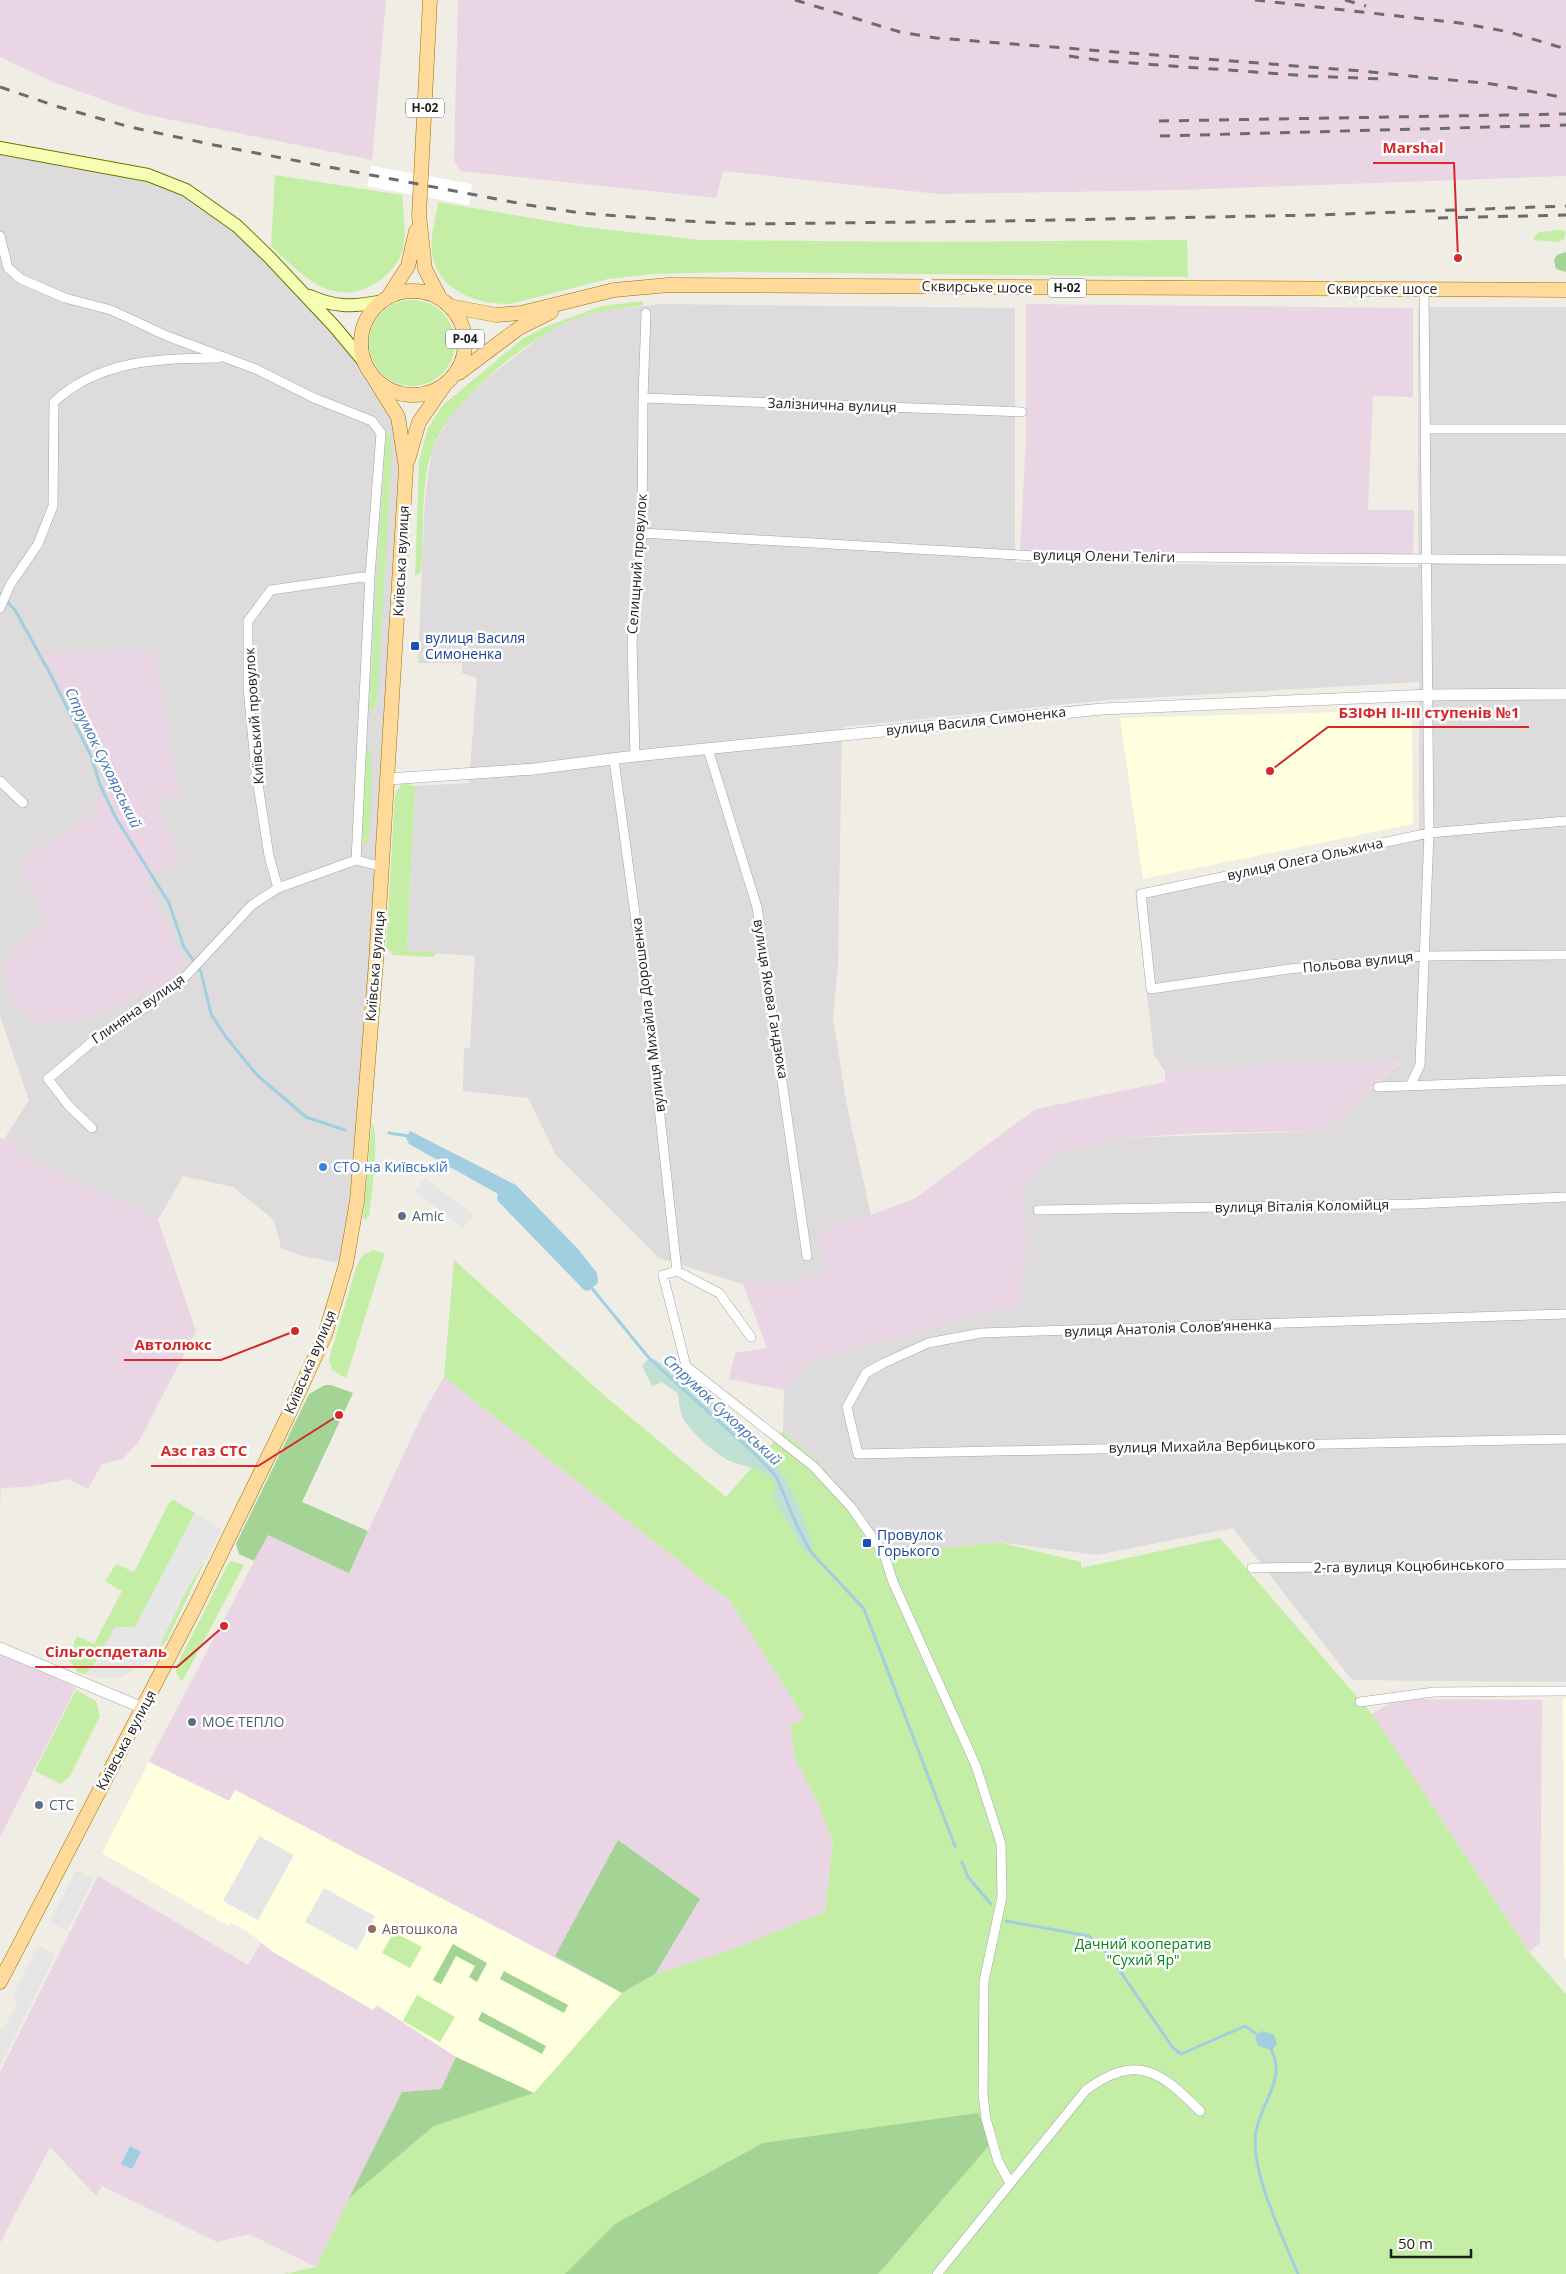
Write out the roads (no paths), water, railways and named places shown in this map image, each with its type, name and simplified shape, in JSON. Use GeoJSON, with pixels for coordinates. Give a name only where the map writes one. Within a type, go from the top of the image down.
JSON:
{"type":"FeatureCollection","features":[{"type":"Feature","properties":{"kind":"main road","name":"Н-02"},"geometry":{"type":"LineString","coordinates":[[430,0],[419,215],[424,269],[445,302]]}},
{"type":"Feature","properties":{"kind":"main road"},"geometry":{"type":"LineString","coordinates":[[0,148],[148,175],[186,190],[237,226],[334,326],[368,369]]}},
{"type":"Feature","properties":{"kind":"main road","name":"Н-02"},"geometry":{"type":"LineString","coordinates":[[419,215],[408,266],[390,294],[378,302],[368,316],[363,331],[362,346],[368,369],[393,392],[405,395],[424,393],[445,384],[456,375]]}},
{"type":"Feature","properties":{"kind":"main road","name":"Сквирське шосе"},"geometry":{"type":"LineString","coordinates":[[445,302],[467,311],[496,315],[521,313],[570,303],[614,290],[669,285],[1566,290]]}},
{"type":"Feature","properties":{"kind":"main road"},"geometry":{"type":"LineString","coordinates":[[301,291],[325,303],[343,306],[378,302]]}},
{"type":"Feature","properties":{"kind":"main road"},"geometry":{"type":"LineString","coordinates":[[390,294],[417,291],[445,302]]}},
{"type":"Feature","properties":{"kind":"main road","name":"Р-04"},"geometry":{"type":"LineString","coordinates":[[445,302],[459,319],[465,333],[466,349],[462,364],[456,375]]}},
{"type":"Feature","properties":{"kind":"main road","name":"Сквирське шосе"},"geometry":{"type":"LineString","coordinates":[[456,375],[519,328],[570,303]]}},
{"type":"Feature","properties":{"kind":"main road","name":"Київська вулиця"},"geometry":{"type":"LineString","coordinates":[[0,1982],[196,1605],[288,1416],[325,1335],[346,1264],[357,1201],[383,867],[406,468],[398,417],[368,369]]}},
{"type":"Feature","properties":{"kind":"main road","name":"Київська вулиця"},"geometry":{"type":"LineString","coordinates":[[406,468],[419,422],[445,384]]}},
{"type":"Feature","properties":{"kind":"street"},"geometry":{"type":"LineString","coordinates":[[0,236],[4,269],[21,279],[65,298],[111,310],[167,336],[226,358]]}},
{"type":"Feature","properties":{"kind":"street"},"geometry":{"type":"LineString","coordinates":[[1412,1084],[1420,1066],[1430,833],[1425,560],[1424,289]]}},
{"type":"Feature","properties":{"kind":"street","name":"Селищний провулок"},"geometry":{"type":"LineString","coordinates":[[635,756],[632,642],[642,533],[646,313]]}},
{"type":"Feature","properties":{"kind":"street"},"geometry":{"type":"LineString","coordinates":[[0,608],[6,593],[38,544],[53,506],[54,402],[67,390],[95,375],[136,362],[165,358],[226,358]]}},
{"type":"Feature","properties":{"kind":"street","name":"Київська вулиця"},"geometry":{"type":"LineString","coordinates":[[226,358],[314,398],[372,421],[381,433],[370,576],[356,860]]}},
{"type":"Feature","properties":{"kind":"street","name":"Залізнична вулиця"},"geometry":{"type":"LineString","coordinates":[[643,398],[1022,412]]}},
{"type":"Feature","properties":{"kind":"street"},"geometry":{"type":"LineString","coordinates":[[1426,429],[1566,429]]}},
{"type":"Feature","properties":{"kind":"street","name":"вулиця Олени Теліги"},"geometry":{"type":"LineString","coordinates":[[642,533],[1035,556],[1566,560]]}},
{"type":"Feature","properties":{"kind":"street","name":"Київський провулок"},"geometry":{"type":"LineString","coordinates":[[278,888],[269,856],[256,772],[248,688],[248,621],[271,590],[370,576]]}},
{"type":"Feature","properties":{"kind":"street","name":"вулиця Василя Симоненка"},"geometry":{"type":"LineString","coordinates":[[388,778],[534,769],[708,748],[1102,709],[1428,695],[1566,694]]}},
{"type":"Feature","properties":{"kind":"street","name":"вулиця Якова Гандзюка"},"geometry":{"type":"LineString","coordinates":[[708,748],[757,907],[807,1256]]}},
{"type":"Feature","properties":{"kind":"street","name":"вулиця Михайла Дорошенка"},"geometry":{"type":"LineString","coordinates":[[614,760],[649,1016],[677,1271]]}},
{"type":"Feature","properties":{"kind":"street"},"geometry":{"type":"LineString","coordinates":[[0,781],[23,803]]}},
{"type":"Feature","properties":{"kind":"street","name":"вулиця Олега Ольжича"},"geometry":{"type":"LineString","coordinates":[[1152,989],[1141,894],[1430,833],[1566,821]]}},
{"type":"Feature","properties":{"kind":"street"},"geometry":{"type":"LineString","coordinates":[[356,860],[383,867]]}},
{"type":"Feature","properties":{"kind":"street","name":"Глиняна вулиця"},"geometry":{"type":"LineString","coordinates":[[92,1128],[69,1106],[48,1079],[99,1036],[140,1011],[192,971],[252,906],[278,888],[356,860]]}},
{"type":"Feature","properties":{"kind":"street","name":"Польова вулиця"},"geometry":{"type":"LineString","coordinates":[[1152,989],[1289,969],[1424,956],[1566,955]]}},
{"type":"Feature","properties":{"kind":"street"},"geometry":{"type":"LineString","coordinates":[[1378,1087],[1412,1084],[1566,1080]]}},
{"type":"Feature","properties":{"kind":"street","name":"вулиця Віталія Коломійця"},"geometry":{"type":"LineString","coordinates":[[1038,1210],[1403,1204],[1566,1197]]}},
{"type":"Feature","properties":{"kind":"street"},"geometry":{"type":"LineString","coordinates":[[751,1337],[719,1293],[677,1271],[663,1275],[686,1366],[813,1466],[852,1507],[884,1554],[897,1590],[976,1766],[1001,1844],[1002,1897],[984,1981],[983,2094],[986,2119],[998,2161],[1010,2183]]}},
{"type":"Feature","properties":{"kind":"street","name":"вулиця Анатолія Соловʼяненка"},"geometry":{"type":"LineString","coordinates":[[858,1454],[847,1407],[866,1373],[928,1342],[981,1333],[1566,1314]]}},
{"type":"Feature","properties":{"kind":"street","name":"вулиця Михайла Вербицького"},"geometry":{"type":"LineString","coordinates":[[858,1454],[1566,1439]]}},
{"type":"Feature","properties":{"kind":"street","name":"2-га вулиця Коцюбинського"},"geometry":{"type":"LineString","coordinates":[[1252,1568],[1566,1564]]}},
{"type":"Feature","properties":{"kind":"street"},"geometry":{"type":"LineString","coordinates":[[0,1648],[143,1708]]}},
{"type":"Feature","properties":{"kind":"street"},"geometry":{"type":"LineString","coordinates":[[1360,1702],[1434,1692],[1566,1691]]}},
{"type":"Feature","properties":{"kind":"street"},"geometry":{"type":"LineString","coordinates":[[937,2274],[1086,2090],[1104,2077],[1118,2071],[1132,2069],[1152,2072],[1179,2090],[1200,2111]]}},
{"type":"Feature","properties":{"kind":"water"},"geometry":{"type":"Polygon","coordinates":[[[410,1131],[516,1185],[578,1249],[597,1273],[598,1283],[588,1291],[584,1290],[497,1200],[498,1194],[409,1144],[406,1138],[410,1131]]]}},
{"type":"Feature","properties":{"kind":"water"},"geometry":{"type":"Polygon","coordinates":[[[1262,2031],[1274,2035],[1277,2043],[1272,2050],[1258,2046],[1255,2037],[1262,2031]]]}},
{"type":"Feature","properties":{"kind":"water"},"geometry":{"type":"Polygon","coordinates":[[[130,2146],[141,2152],[132,2169],[121,2164],[130,2146]]]}},
{"type":"Feature","properties":{"kind":"waterway","name":"Струмок Сухоярський"},"geometry":{"type":"LineString","coordinates":[[0,594],[15,610],[52,677],[91,756],[100,785],[116,818],[169,903],[184,947],[201,972],[211,1014],[226,1037],[257,1075],[306,1117],[345,1130]]}},
{"type":"Feature","properties":{"kind":"waterway","name":"Струмок Сухоярський"},"geometry":{"type":"LineString","coordinates":[[389,1133],[408,1136]]}},
{"type":"Feature","properties":{"kind":"waterway","name":"Струмок Сухоярський"},"geometry":{"type":"LineString","coordinates":[[590,1286],[649,1358],[756,1455],[776,1476],[798,1528],[811,1552],[864,1609],[955,1846]]}},
{"type":"Feature","properties":{"kind":"waterway","name":"Струмок Сухоярський"},"geometry":{"type":"LineString","coordinates":[[962,1862],[968,1877],[991,1904]]}},
{"type":"Feature","properties":{"kind":"waterway","name":"Струмок Сухоярський"},"geometry":{"type":"LineString","coordinates":[[1006,1921],[1089,1936],[1109,1955],[1173,2048],[1181,2054],[1245,2026],[1261,2037]]}},
{"type":"Feature","properties":{"kind":"waterway","name":"Струмок Сухоярський"},"geometry":{"type":"LineString","coordinates":[[1270,2048],[1275,2059],[1275,2080],[1256,2131],[1255,2147],[1262,2184],[1298,2274]]}},
{"type":"Feature","properties":{"kind":"railway"},"geometry":{"type":"LineString","coordinates":[[795,0],[900,32],[936,38],[1361,71],[1492,84],[1566,98]]}},
{"type":"Feature","properties":{"kind":"railway"},"geometry":{"type":"LineString","coordinates":[[1255,0],[1460,23],[1509,32],[1566,49]]}},
{"type":"Feature","properties":{"kind":"railway"},"geometry":{"type":"LineString","coordinates":[[1345,0],[1366,6]]}},
{"type":"Feature","properties":{"kind":"railway"},"geometry":{"type":"LineString","coordinates":[[1069,56],[1104,61],[1309,76],[1383,79]]}},
{"type":"Feature","properties":{"kind":"railway"},"geometry":{"type":"LineString","coordinates":[[0,87],[59,107],[130,127],[214,145],[528,205],[581,213],[685,221],[743,224],[1004,221],[1316,215],[1566,206]]}},
{"type":"Feature","properties":{"kind":"railway"},"geometry":{"type":"LineString","coordinates":[[1159,121],[1566,114]]}},
{"type":"Feature","properties":{"kind":"railway"},"geometry":{"type":"LineString","coordinates":[[1160,136],[1566,125]]}},
{"type":"Feature","properties":{"kind":"railway"},"geometry":{"type":"LineString","coordinates":[[1438,218],[1566,215]]}},
{"type":"Feature","properties":{"kind":"place","name":"Marshal"},"geometry":{"type":"Point","coordinates":[1458,258]}},
{"type":"Feature","properties":{"kind":"place","name":"вулиця Василя Симоненка"},"geometry":{"type":"Point","coordinates":[415,646]}},
{"type":"Feature","properties":{"kind":"place","name":"БЗІФН ІІ-ІІІ ступенів №1"},"geometry":{"type":"Point","coordinates":[1270,771]}},
{"type":"Feature","properties":{"kind":"place","name":"СТО на Київській"},"geometry":{"type":"Point","coordinates":[323,1167]}},
{"type":"Feature","properties":{"kind":"place","name":"Amic"},"geometry":{"type":"Point","coordinates":[402,1216]}},
{"type":"Feature","properties":{"kind":"place","name":"Автолюкс"},"geometry":{"type":"Point","coordinates":[295,1331]}},
{"type":"Feature","properties":{"kind":"place","name":"Азс газ СТС"},"geometry":{"type":"Point","coordinates":[339,1415]}},
{"type":"Feature","properties":{"kind":"place","name":"Провулок Горького"},"geometry":{"type":"Point","coordinates":[867,1543]}},
{"type":"Feature","properties":{"kind":"place","name":"Сільгоспдеталь"},"geometry":{"type":"Point","coordinates":[224,1626]}},
{"type":"Feature","properties":{"kind":"place","name":"МОЄ ТЕПЛО"},"geometry":{"type":"Point","coordinates":[192,1722]}},
{"type":"Feature","properties":{"kind":"place","name":"СТС"},"geometry":{"type":"Point","coordinates":[39,1805]}},
{"type":"Feature","properties":{"kind":"place","name":"Автошкола"},"geometry":{"type":"Point","coordinates":[372,1929]}},
{"type":"Feature","properties":{"kind":"park label","name":"Дачний кооператив \"Сухий Яр\""},"geometry":{"type":"Point","coordinates":[1143,1952]}}]}
